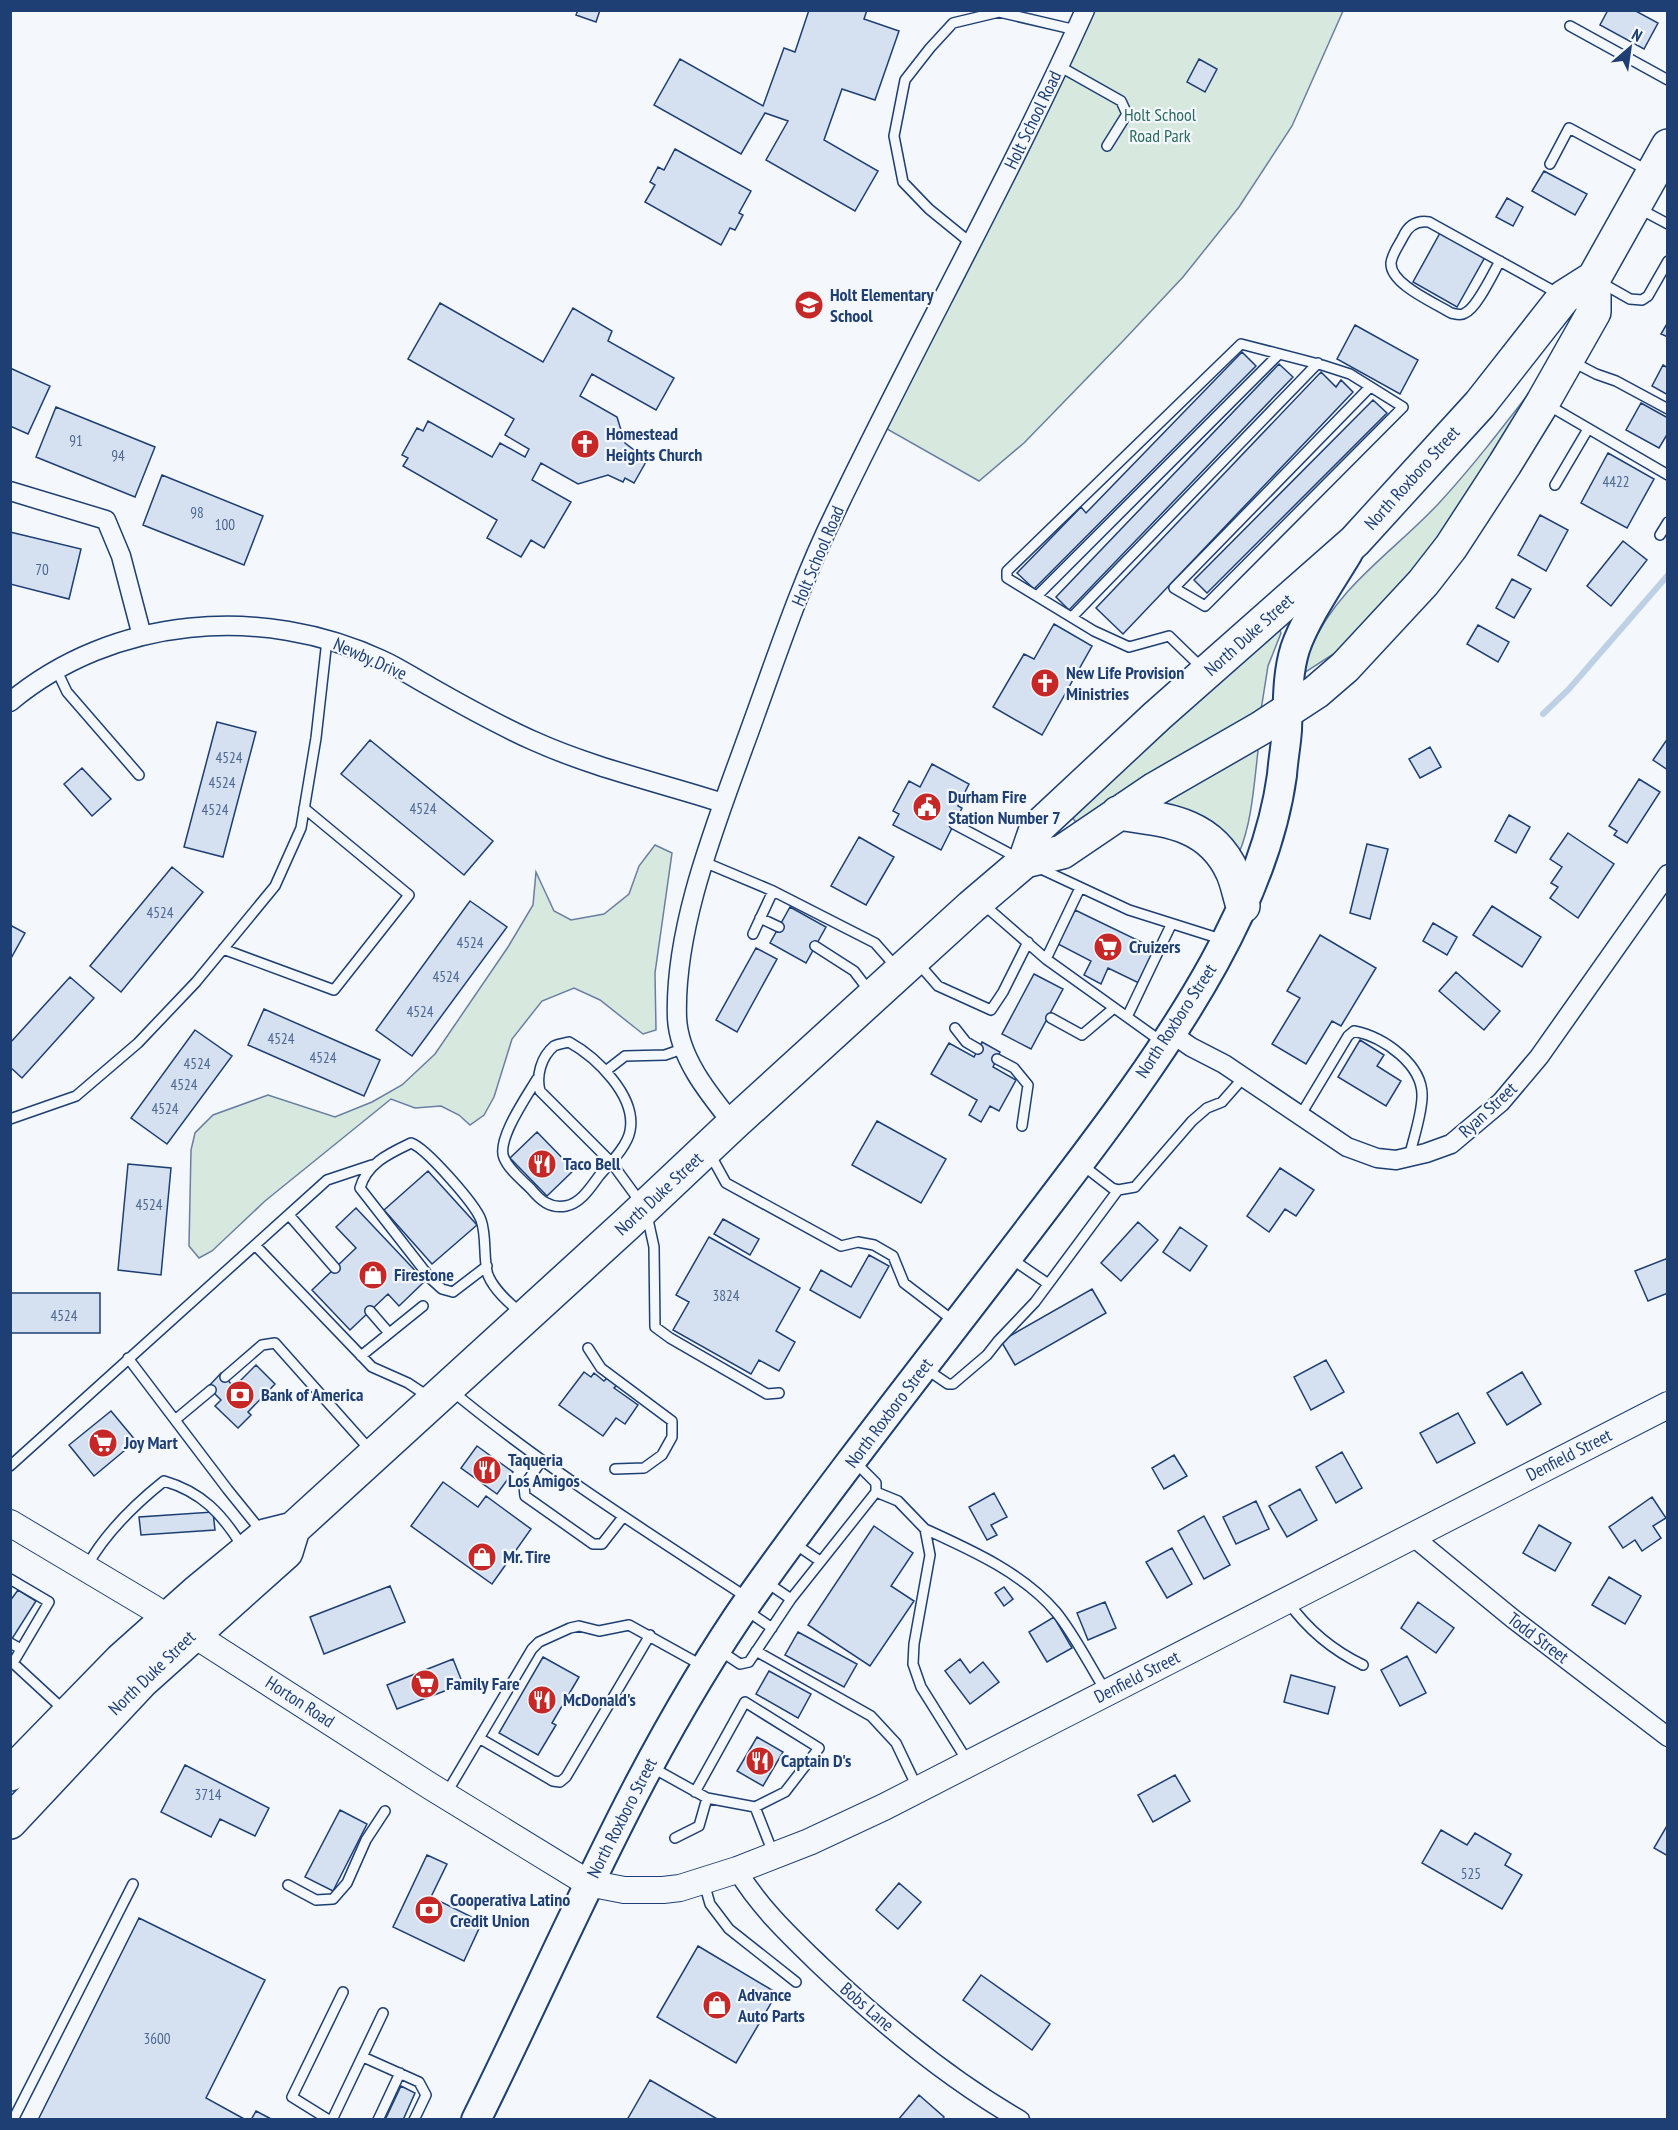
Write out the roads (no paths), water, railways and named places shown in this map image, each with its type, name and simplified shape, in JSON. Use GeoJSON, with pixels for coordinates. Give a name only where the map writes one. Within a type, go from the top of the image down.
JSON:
{"type":"FeatureCollection","features":[{"type":"Feature","properties":{"kind":"highway","name":"North Roxboro Street"},"geometry":{"type":"LineString","coordinates":[[1354,541],[1480,404],[1564,297],[1593,278],[1660,159]]}},
{"type":"Feature","properties":{"kind":"highway"},"geometry":{"type":"LineString","coordinates":[[1287,711],[1316,692],[1345,667],[1423,583],[1463,528],[1543,402],[1594,312],[1593,278]]}},
{"type":"Feature","properties":{"kind":"highway","name":"North Duke Street"},"geometry":{"type":"LineString","coordinates":[[1025,861],[1036,829],[1157,716],[1354,541]]}},
{"type":"Feature","properties":{"kind":"highway","name":"North Duke Street"},"geometry":{"type":"LineString","coordinates":[[10,1822],[142,1681],[180,1626],[268,1539],[375,1454],[979,900],[1025,861],[1062,852],[1118,813],[1287,711]]}},
{"type":"Feature","properties":{"kind":"highway"},"geometry":{"type":"LineString","coordinates":[[1118,813],[1169,820],[1191,828],[1203,836],[1227,861],[1243,906]]}},
{"type":"Feature","properties":{"kind":"highway","name":"North Duke Street"},"geometry":{"type":"LineString","coordinates":[[10,1774],[121,1660],[180,1626],[286,1552],[268,1539]]}},
{"type":"Feature","properties":{"kind":"main road","name":"North Roxboro Street"},"geometry":{"type":"LineString","coordinates":[[476,2120],[588,1883],[648,1765],[711,1658],[752,1596],[853,1460],[1080,1162],[1168,1038],[1226,941],[1243,906],[1268,837],[1277,801],[1286,735],[1288,681],[1296,645],[1354,541]]}},
{"type":"Feature","properties":{"kind":"street","name":"Holt School Road"},"geometry":{"type":"LineString","coordinates":[[733,1124],[705,1088],[685,1048],[677,1018],[680,966],[691,908],[704,862],[723,803],[814,559],[839,504],[972,244],[1085,10]]}},
{"type":"Feature","properties":{"kind":"street"},"geometry":{"type":"LineString","coordinates":[[10,491],[106,520],[121,556],[142,636]]}},
{"type":"Feature","properties":{"kind":"street","name":"Newby Drive"},"geometry":{"type":"LineString","coordinates":[[10,702],[57,671],[118,642],[172,629],[209,625],[264,627],[327,639],[382,660],[488,720],[537,742],[585,760],[723,803]]}},
{"type":"Feature","properties":{"kind":"street","name":"Ryan Street"},"geometry":{"type":"LineString","coordinates":[[1168,1038],[1244,1077],[1332,1138],[1362,1153],[1377,1158],[1409,1158],[1451,1144],[1501,1102],[1539,1058],[1668,874]]}},
{"type":"Feature","properties":{"kind":"street","name":"Denfield Street"},"geometry":{"type":"LineString","coordinates":[[588,1883],[624,1890],[680,1888],[736,1870],[809,1842],[918,1789],[1668,1405]]}},
{"type":"Feature","properties":{"kind":"street","name":"Horton Road"},"geometry":{"type":"LineString","coordinates":[[10,1523],[180,1626],[588,1883]]}},
{"type":"Feature","properties":{"kind":"street","name":"Todd Street"},"geometry":{"type":"LineString","coordinates":[[1411,1535],[1512,1618],[1668,1737]]}},
{"type":"Feature","properties":{"kind":"street","name":"Bobs Lane"},"geometry":{"type":"LineString","coordinates":[[736,1870],[779,1925],[848,1991],[902,2038],[957,2080],[1020,2120]]}},
{"type":"Feature","properties":{"kind":"lane"},"geometry":{"type":"LineString","coordinates":[[972,244],[929,209],[903,182],[894,136],[905,80],[953,23],[999,12],[1076,30]]}},
{"type":"Feature","properties":{"kind":"lane"},"geometry":{"type":"LineString","coordinates":[[1570,26],[1668,80]]}},
{"type":"Feature","properties":{"kind":"lane"},"geometry":{"type":"LineString","coordinates":[[1059,66],[1121,101],[1127,114],[1107,146]]}},
{"type":"Feature","properties":{"kind":"lane"},"geometry":{"type":"LineString","coordinates":[[1550,164],[1569,128],[1660,159]]}},
{"type":"Feature","properties":{"kind":"lane"},"geometry":{"type":"LineString","coordinates":[[1633,206],[1668,224]]}},
{"type":"Feature","properties":{"kind":"lane"},"geometry":{"type":"LineString","coordinates":[[1500,261],[1473,307],[1459,315],[1451,313],[1405,286],[1392,270],[1391,261],[1407,229],[1414,223],[1429,222],[1500,261],[1564,297]]}},
{"type":"Feature","properties":{"kind":"lane"},"geometry":{"type":"LineString","coordinates":[[1593,278],[1630,299],[1642,300],[1647,296],[1668,261]]}},
{"type":"Feature","properties":{"kind":"lane"},"geometry":{"type":"LineString","coordinates":[[1207,673],[1169,636],[1129,647],[1072,617],[1007,578],[1007,571],[1241,344],[1318,363],[1350,374],[1403,407],[1204,606],[1174,588],[1370,387]]}},
{"type":"Feature","properties":{"kind":"lane"},"geometry":{"type":"LineString","coordinates":[[1037,596],[1279,354]]}},
{"type":"Feature","properties":{"kind":"lane"},"geometry":{"type":"LineString","coordinates":[[1568,359],[1668,409]]}},
{"type":"Feature","properties":{"kind":"lane"},"geometry":{"type":"LineString","coordinates":[[1072,617],[1318,363]]}},
{"type":"Feature","properties":{"kind":"lane"},"geometry":{"type":"LineString","coordinates":[[1543,402],[1668,475]]}},
{"type":"Feature","properties":{"kind":"lane"},"geometry":{"type":"LineString","coordinates":[[1555,485],[1588,429]]}},
{"type":"Feature","properties":{"kind":"lane"},"geometry":{"type":"LineString","coordinates":[[1660,535],[1668,522]]}},
{"type":"Feature","properties":{"kind":"lane"},"geometry":{"type":"LineString","coordinates":[[10,1119],[76,1096],[138,1043],[196,982],[275,886],[301,828],[316,738],[327,639]]}},
{"type":"Feature","properties":{"kind":"lane"},"geometry":{"type":"LineString","coordinates":[[57,671],[67,692],[139,775]]}},
{"type":"Feature","properties":{"kind":"lane"},"geometry":{"type":"LineString","coordinates":[[223,949],[334,990],[409,895],[304,808]]}},
{"type":"Feature","properties":{"kind":"lane"},"geometry":{"type":"LineString","coordinates":[[954,824],[1025,861],[1129,910],[1226,941]]}},
{"type":"Feature","properties":{"kind":"lane"},"geometry":{"type":"LineString","coordinates":[[704,862],[773,891],[875,943],[938,986],[991,1010],[1003,992],[1028,942]]}},
{"type":"Feature","properties":{"kind":"lane"},"geometry":{"type":"LineString","coordinates":[[1046,959],[1080,888]]}},
{"type":"Feature","properties":{"kind":"lane"},"geometry":{"type":"LineString","coordinates":[[753,934],[773,891]]}},
{"type":"Feature","properties":{"kind":"lane"},"geometry":{"type":"LineString","coordinates":[[979,900],[1046,959],[1127,1017],[1168,1038]]}},
{"type":"Feature","properties":{"kind":"lane"},"geometry":{"type":"LineString","coordinates":[[760,918],[779,927]]}},
{"type":"Feature","properties":{"kind":"lane"},"geometry":{"type":"LineString","coordinates":[[1127,1017],[1171,925]]}},
{"type":"Feature","properties":{"kind":"lane"},"geometry":{"type":"LineString","coordinates":[[815,946],[854,971],[874,997]]}},
{"type":"Feature","properties":{"kind":"lane"},"geometry":{"type":"LineString","coordinates":[[1051,1018],[1082,1035],[1114,1008]]}},
{"type":"Feature","properties":{"kind":"lane"},"geometry":{"type":"LineString","coordinates":[[955,1028],[966,1042],[978,1049]]}},
{"type":"Feature","properties":{"kind":"lane"},"geometry":{"type":"LineString","coordinates":[[1300,1116],[1348,1036],[1354,1031],[1364,1033],[1396,1051],[1421,1084],[1422,1099],[1409,1158]]}},
{"type":"Feature","properties":{"kind":"lane"},"geometry":{"type":"LineString","coordinates":[[569,1042],[583,1050],[607,1070],[632,1117],[630,1133],[611,1162],[582,1198],[567,1206],[554,1206],[542,1201],[509,1167],[502,1156],[509,1129],[537,1079],[542,1063],[555,1046],[569,1042]]}},
{"type":"Feature","properties":{"kind":"lane"},"geometry":{"type":"LineString","coordinates":[[607,1070],[625,1056],[665,1055],[685,1048]]}},
{"type":"Feature","properties":{"kind":"lane"},"geometry":{"type":"LineString","coordinates":[[997,1059],[1014,1068],[1028,1085],[1022,1126]]}},
{"type":"Feature","properties":{"kind":"lane"},"geometry":{"type":"LineString","coordinates":[[1080,1162],[1112,1188],[1119,1191],[1135,1187],[1192,1121],[1207,1108],[1222,1102],[1244,1077]]}},
{"type":"Feature","properties":{"kind":"lane"},"geometry":{"type":"LineString","coordinates":[[537,1079],[540,1091],[611,1162],[645,1207],[654,1247],[655,1327],[767,1394],[779,1393]]}},
{"type":"Feature","properties":{"kind":"lane"},"geometry":{"type":"LineString","coordinates":[[10,1466],[327,1180],[372,1165],[411,1143],[418,1145],[447,1174],[481,1219],[488,1275],[503,1297],[525,1317]]}},
{"type":"Feature","properties":{"kind":"lane"},"geometry":{"type":"LineString","coordinates":[[707,1149],[726,1182],[841,1246],[858,1242],[874,1245],[893,1256],[904,1283],[958,1324]]}},
{"type":"Feature","properties":{"kind":"lane"},"geometry":{"type":"LineString","coordinates":[[372,1165],[363,1177],[360,1188],[431,1279],[442,1289],[453,1292],[488,1266]]}},
{"type":"Feature","properties":{"kind":"lane"},"geometry":{"type":"LineString","coordinates":[[924,1368],[948,1384],[953,1384],[987,1355],[1035,1302],[1119,1191]]}},
{"type":"Feature","properties":{"kind":"lane"},"geometry":{"type":"LineString","coordinates":[[289,1215],[335,1268]]}},
{"type":"Feature","properties":{"kind":"lane"},"geometry":{"type":"LineString","coordinates":[[255,1245],[372,1367],[441,1394],[507,1436],[623,1517],[752,1596],[772,1628]]}},
{"type":"Feature","properties":{"kind":"lane"},"geometry":{"type":"LineString","coordinates":[[1008,1257],[1047,1284]]}},
{"type":"Feature","properties":{"kind":"lane"},"geometry":{"type":"LineString","coordinates":[[361,1356],[423,1306]]}},
{"type":"Feature","properties":{"kind":"lane"},"geometry":{"type":"LineString","coordinates":[[370,1311],[389,1333]]}},
{"type":"Feature","properties":{"kind":"lane"},"geometry":{"type":"LineString","coordinates":[[225,1377],[262,1345],[275,1343],[375,1454]]}},
{"type":"Feature","properties":{"kind":"lane"},"geometry":{"type":"LineString","coordinates":[[588,1348],[600,1368],[672,1421],[672,1437],[662,1455],[644,1468],[615,1469]]}},
{"type":"Feature","properties":{"kind":"lane"},"geometry":{"type":"LineString","coordinates":[[128,1358],[268,1539]]}},
{"type":"Feature","properties":{"kind":"lane"},"geometry":{"type":"LineString","coordinates":[[175,1420],[211,1390]]}},
{"type":"Feature","properties":{"kind":"lane"},"geometry":{"type":"LineString","coordinates":[[542,1460],[524,1486],[525,1496],[593,1544],[602,1544],[623,1517]]}},
{"type":"Feature","properties":{"kind":"lane"},"geometry":{"type":"LineString","coordinates":[[445,1795],[532,1649],[539,1642],[570,1628],[579,1626],[599,1631],[629,1625],[711,1658],[740,1664],[749,1662],[790,1599],[876,1492],[876,1483],[853,1460]]}},
{"type":"Feature","properties":{"kind":"lane"},"geometry":{"type":"LineString","coordinates":[[86,1568],[98,1546],[139,1502],[164,1481],[184,1487],[268,1539]]}},
{"type":"Feature","properties":{"kind":"lane"},"geometry":{"type":"LineString","coordinates":[[876,1492],[898,1501],[926,1529],[968,1549],[1039,1594],[1058,1614],[1106,1692]]}},
{"type":"Feature","properties":{"kind":"lane"},"geometry":{"type":"LineString","coordinates":[[926,1529],[930,1555],[914,1644],[913,1664],[921,1687],[968,1763]]}},
{"type":"Feature","properties":{"kind":"lane"},"geometry":{"type":"LineString","coordinates":[[792,1542],[820,1561]]}},
{"type":"Feature","properties":{"kind":"lane"},"geometry":{"type":"LineString","coordinates":[[10,1579],[49,1602],[12,1665],[68,1714]]}},
{"type":"Feature","properties":{"kind":"lane"},"geometry":{"type":"LineString","coordinates":[[752,1596],[790,1599]]}},
{"type":"Feature","properties":{"kind":"lane"},"geometry":{"type":"LineString","coordinates":[[1287,1600],[1317,1637],[1363,1665]]}},
{"type":"Feature","properties":{"kind":"lane"},"geometry":{"type":"LineString","coordinates":[[24,1620],[35,1627]]}},
{"type":"Feature","properties":{"kind":"lane"},"geometry":{"type":"LineString","coordinates":[[479,1738],[553,1781],[560,1782],[566,1777],[650,1635]]}},
{"type":"Feature","properties":{"kind":"lane"},"geometry":{"type":"LineString","coordinates":[[10,1642],[21,1649]]}},
{"type":"Feature","properties":{"kind":"lane"},"geometry":{"type":"LineString","coordinates":[[756,1651],[871,1716],[896,1743],[918,1789]]}},
{"type":"Feature","properties":{"kind":"lane"},"geometry":{"type":"LineString","coordinates":[[648,1765],[695,1792],[707,1798],[754,1807],[785,1792],[819,1748],[745,1702],[695,1792]]}},
{"type":"Feature","properties":{"kind":"lane"},"geometry":{"type":"LineString","coordinates":[[675,1838],[699,1826],[707,1798]]}},
{"type":"Feature","properties":{"kind":"lane"},"geometry":{"type":"LineString","coordinates":[[754,1807],[774,1856]]}},
{"type":"Feature","properties":{"kind":"lane"},"geometry":{"type":"LineString","coordinates":[[288,1885],[316,1900],[333,1899],[347,1883],[366,1840],[385,1811]]}},
{"type":"Feature","properties":{"kind":"lane"},"geometry":{"type":"LineString","coordinates":[[704,1880],[710,1904],[729,1929],[796,1982]]}},
{"type":"Feature","properties":{"kind":"lane"},"geometry":{"type":"LineString","coordinates":[[13,2120],[133,1884]]}},
{"type":"Feature","properties":{"kind":"lane"},"geometry":{"type":"LineString","coordinates":[[343,1992],[292,2097],[331,2120],[383,2013]]}},
{"type":"Feature","properties":{"kind":"lane"},"geometry":{"type":"LineString","coordinates":[[363,2056],[420,2082],[426,2095],[414,2120]]}},
{"type":"Feature","properties":{"kind":"lane"},"geometry":{"type":"LineString","coordinates":[[378,2120],[400,2073]]}},
{"type":"Feature","properties":{"kind":"waterway"},"geometry":{"type":"LineString","coordinates":[[1543,714],[1569,689],[1668,575]]}},
{"type":"Feature","properties":{"kind":"place","name":"Holt Elementary School"},"geometry":{"type":"Point","coordinates":[809,305]}},
{"type":"Feature","properties":{"kind":"place","name":"Homestead Heights Church"},"geometry":{"type":"Point","coordinates":[585,444]}},
{"type":"Feature","properties":{"kind":"place","name":"New Life Provision Ministries"},"geometry":{"type":"Point","coordinates":[1045,683]}},
{"type":"Feature","properties":{"kind":"place","name":"Durham Fire Station Number 7"},"geometry":{"type":"Point","coordinates":[927,807]}},
{"type":"Feature","properties":{"kind":"place","name":"Cruizers"},"geometry":{"type":"Point","coordinates":[1108,947]}},
{"type":"Feature","properties":{"kind":"place","name":"Taco Bell"},"geometry":{"type":"Point","coordinates":[542,1164]}},
{"type":"Feature","properties":{"kind":"place","name":"Firestone"},"geometry":{"type":"Point","coordinates":[373,1275]}},
{"type":"Feature","properties":{"kind":"place","name":"Bank of America"},"geometry":{"type":"Point","coordinates":[240,1395]}},
{"type":"Feature","properties":{"kind":"place","name":"Joy Mart"},"geometry":{"type":"Point","coordinates":[103,1443]}},
{"type":"Feature","properties":{"kind":"place","name":"Taqueria Los Amigos"},"geometry":{"type":"Point","coordinates":[487,1470]}},
{"type":"Feature","properties":{"kind":"place","name":"Mr. Tire"},"geometry":{"type":"Point","coordinates":[482,1557]}},
{"type":"Feature","properties":{"kind":"place","name":"Family Fare"},"geometry":{"type":"Point","coordinates":[425,1684]}},
{"type":"Feature","properties":{"kind":"place","name":"McDonald's"},"geometry":{"type":"Point","coordinates":[542,1700]}},
{"type":"Feature","properties":{"kind":"place","name":"Captain D's"},"geometry":{"type":"Point","coordinates":[760,1761]}},
{"type":"Feature","properties":{"kind":"place","name":"Cooperativa Latino Credit Union"},"geometry":{"type":"Point","coordinates":[429,1910]}},
{"type":"Feature","properties":{"kind":"place","name":"Advance Auto Parts"},"geometry":{"type":"Point","coordinates":[717,2005]}},
{"type":"Feature","properties":{"kind":"park label","name":"Holt School Road Park"},"geometry":{"type":"Point","coordinates":[1160,125]}}]}
